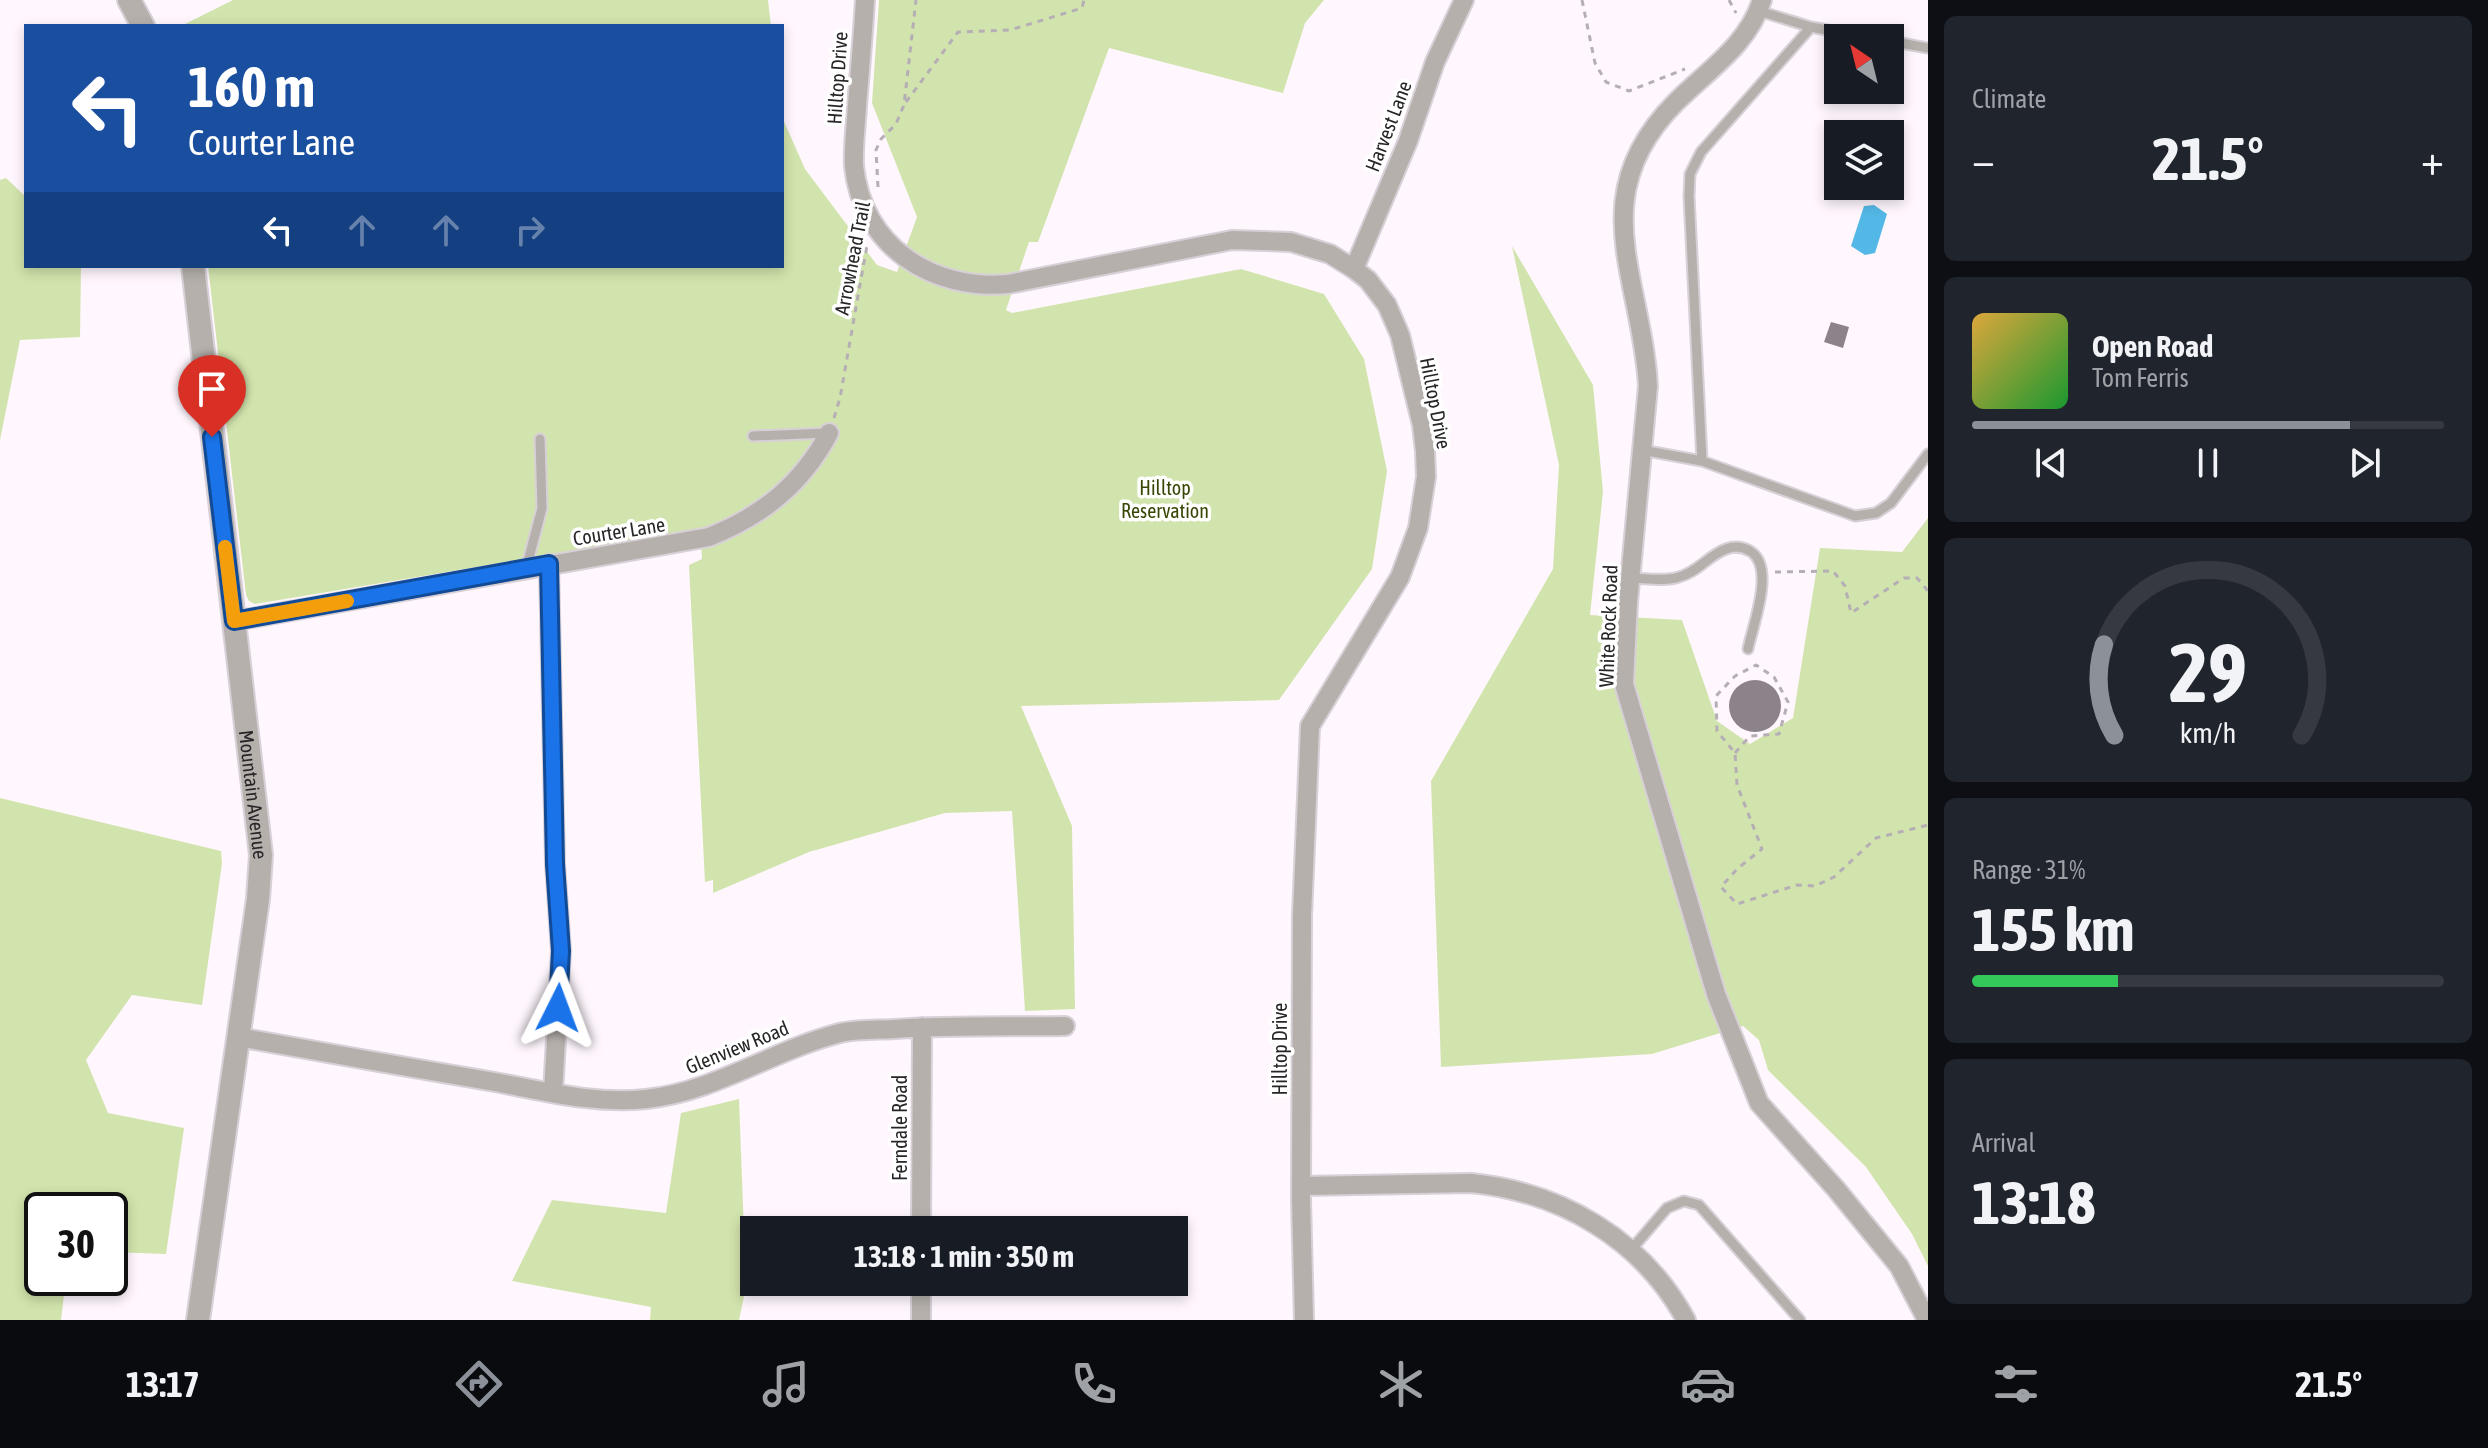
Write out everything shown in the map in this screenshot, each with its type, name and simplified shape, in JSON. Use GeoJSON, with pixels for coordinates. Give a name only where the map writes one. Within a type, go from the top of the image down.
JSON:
{"type":"FeatureCollection","features":[{"type":"Feature","properties":{"kind":"street"},"geometry":{"type":"LineString","coordinates":[[129,0],[142,24]]}},
{"type":"Feature","properties":{"kind":"street","name":"Hilltop Drive"},"geometry":{"type":"LineString","coordinates":[[865,0],[854,166],[862,199],[873,222],[887,241],[916,266],[951,281],[1008,284],[1232,240],[1291,242],[1330,254],[1368,280],[1383,299],[1400,335],[1422,425],[1426,477],[1418,528],[1400,577],[1310,726],[1302,916],[1304,1320]]}},
{"type":"Feature","properties":{"kind":"street","name":"Harvest Lane"},"geometry":{"type":"LineString","coordinates":[[1354,269],[1408,141],[1435,62],[1464,0]]}},
{"type":"Feature","properties":{"kind":"street","name":"White Rock Road"},"geometry":{"type":"LineString","coordinates":[[1760,5],[1750,28],[1733,49],[1663,115],[1639,152],[1628,181],[1623,212],[1624,253],[1648,386],[1630,578],[1624,684],[1716,994],[1759,1103],[1899,1266],[1927,1320]]}},
{"type":"Feature","properties":{"kind":"street","name":"Mountain Avenue"},"geometry":{"type":"LineString","coordinates":[[193,268],[261,855],[258,899],[198,1320]]}},
{"type":"Feature","properties":{"kind":"street","name":"Courter Lane"},"geometry":{"type":"LineString","coordinates":[[234,621],[687,542],[729,529],[768,507],[782,495],[809,466],[829,433]]}},
{"type":"Feature","properties":{"kind":"street"},"geometry":{"type":"LineString","coordinates":[[549,564],[555,864],[561,951],[553,1093]]}},
{"type":"Feature","properties":{"kind":"street","name":"Glenview Road"},"geometry":{"type":"LineString","coordinates":[[238,1037],[608,1101],[664,1097],[716,1082],[797,1046],[845,1032],[922,1027],[1065,1026]]}},
{"type":"Feature","properties":{"kind":"street","name":"Ferndale Road"},"geometry":{"type":"LineString","coordinates":[[921,1216],[922,1027]]}},
{"type":"Feature","properties":{"kind":"street"},"geometry":{"type":"LineString","coordinates":[[1301,1186],[1446,1182],[1497,1185],[1521,1191],[1569,1208],[1612,1234],[1668,1291],[1686,1320]]}},
{"type":"Feature","properties":{"kind":"street"},"geometry":{"type":"LineString","coordinates":[[921,1296],[921,1320]]}},
{"type":"Feature","properties":{"kind":"lane"},"geometry":{"type":"LineString","coordinates":[[1760,5],[1811,27],[1824,29]]}},
{"type":"Feature","properties":{"kind":"lane"},"geometry":{"type":"LineString","coordinates":[[1702,461],[1690,174],[1701,152],[1811,27]]}},
{"type":"Feature","properties":{"kind":"lane"},"geometry":{"type":"LineString","coordinates":[[1904,44],[1928,48]]}},
{"type":"Feature","properties":{"kind":"lane"},"geometry":{"type":"LineString","coordinates":[[753,436],[829,433]]}},
{"type":"Feature","properties":{"kind":"lane"},"geometry":{"type":"LineString","coordinates":[[526,569],[542,508],[540,439]]}},
{"type":"Feature","properties":{"kind":"lane"},"geometry":{"type":"LineString","coordinates":[[1641,450],[1702,461],[1855,516],[1876,513],[1891,503],[1928,454]]}},
{"type":"Feature","properties":{"kind":"lane"},"geometry":{"type":"LineString","coordinates":[[1630,578],[1673,579],[1697,570],[1723,550],[1737,547],[1751,552],[1764,572],[1748,649]]}},
{"type":"Feature","properties":{"kind":"lane"},"geometry":{"type":"LineString","coordinates":[[1631,1250],[1667,1208],[1684,1201],[1699,1205],[1800,1320]]}},
{"type":"Feature","properties":{"kind":"path","name":"Arrowhead Trail"},"geometry":{"type":"LineString","coordinates":[[829,433],[840,398],[868,241],[879,204],[876,150],[881,139],[896,124],[904,105],[916,0]]}},
{"type":"Feature","properties":{"kind":"path"},"geometry":{"type":"LineString","coordinates":[[904,105],[958,32],[1010,30],[1082,8],[1084,0]]}},
{"type":"Feature","properties":{"kind":"path"},"geometry":{"type":"LineString","coordinates":[[1582,0],[1595,63],[1606,82],[1629,91],[1685,69]]}},
{"type":"Feature","properties":{"kind":"path"},"geometry":{"type":"LineString","coordinates":[[1764,572],[1833,571],[1845,586],[1851,613],[1904,578],[1917,578],[1928,591]]}},
{"type":"Feature","properties":{"kind":"path"},"geometry":{"type":"LineString","coordinates":[[1735,753],[1750,736],[1779,734],[1788,702],[1774,677],[1756,665],[1735,676],[1716,696],[1717,731],[1735,753],[1737,785],[1762,849],[1721,887],[1737,904],[1797,885],[1815,886],[1834,877],[1876,838],[1928,825]]}},
{"type":"Feature","properties":{"kind":"green space"},"geometry":{"type":"Polygon","coordinates":[[[233,0],[768,0],[771,24],[185,24],[233,0]]]}},
{"type":"Feature","properties":{"kind":"green space","name":"Hilltop Reservation"},"geometry":{"type":"Polygon","coordinates":[[[879,0],[1324,0],[1305,23],[1283,93],[1109,48],[1038,242],[1029,242],[1006,310],[1012,313],[1241,269],[1324,294],[1364,359],[1387,471],[1372,569],[1279,700],[1021,706],[1072,826],[1075,1009],[1025,1011],[1012,811],[945,813],[809,852],[713,893],[713,880],[705,882],[689,565],[702,559],[701,535],[549,555],[255,604],[246,595],[208,268],[784,268],[784,122],[805,169],[877,265],[897,272],[917,217],[872,103],[879,0]]]}},
{"type":"Feature","properties":{"kind":"green space"},"geometry":{"type":"Polygon","coordinates":[[[6,178],[24,195],[24,268],[81,268],[80,337],[20,340],[0,440],[0,180],[6,178]]]}},
{"type":"Feature","properties":{"kind":"green space"},"geometry":{"type":"Polygon","coordinates":[[[1512,246],[1593,385],[1603,492],[1590,615],[1682,620],[1717,721],[1750,744],[1793,718],[1820,548],[1902,552],[1928,518],[1928,1266],[1912,1234],[1866,1167],[1768,1070],[1759,1040],[1743,1026],[1652,1054],[1441,1067],[1431,781],[1553,569],[1559,465],[1512,246]]]}},
{"type":"Feature","properties":{"kind":"green space"},"geometry":{"type":"Polygon","coordinates":[[[0,798],[221,851],[222,863],[202,1005],[132,995],[86,1060],[108,1113],[184,1128],[166,1254],[128,1253],[128,1192],[24,1192],[24,1296],[64,1296],[61,1320],[0,1320],[0,798]]]}},
{"type":"Feature","properties":{"kind":"green space"},"geometry":{"type":"Polygon","coordinates":[[[739,1099],[743,1216],[740,1216],[740,1296],[744,1296],[739,1320],[650,1320],[651,1307],[512,1281],[552,1200],[666,1213],[681,1113],[739,1099]]]}},
{"type":"Feature","properties":{"kind":"water"},"geometry":{"type":"Polygon","coordinates":[[[1874,205],[1887,214],[1875,253],[1865,255],[1851,246],[1864,206],[1874,205]]]}},
{"type":"Feature","properties":{"kind":"building"},"geometry":{"type":"Polygon","coordinates":[[[1831,322],[1849,327],[1843,348],[1824,342],[1831,322]]]}},
{"type":"Feature","properties":{"kind":"building"},"geometry":{"type":"Polygon","coordinates":[[[1755,680],[1773,688],[1781,706],[1773,724],[1755,732],[1737,724],[1729,706],[1737,688],[1755,680]]]}},
{"type":"Feature","properties":{"kind":"slow traffic"},"geometry":{"type":"LineString","coordinates":[[225,547],[234,621],[347,601]]}},
{"type":"Feature","properties":{"kind":"route"},"geometry":{"type":"LineString","coordinates":[[212,437],[234,621],[549,564],[555,864],[561,951],[558,1008]]}}]}
